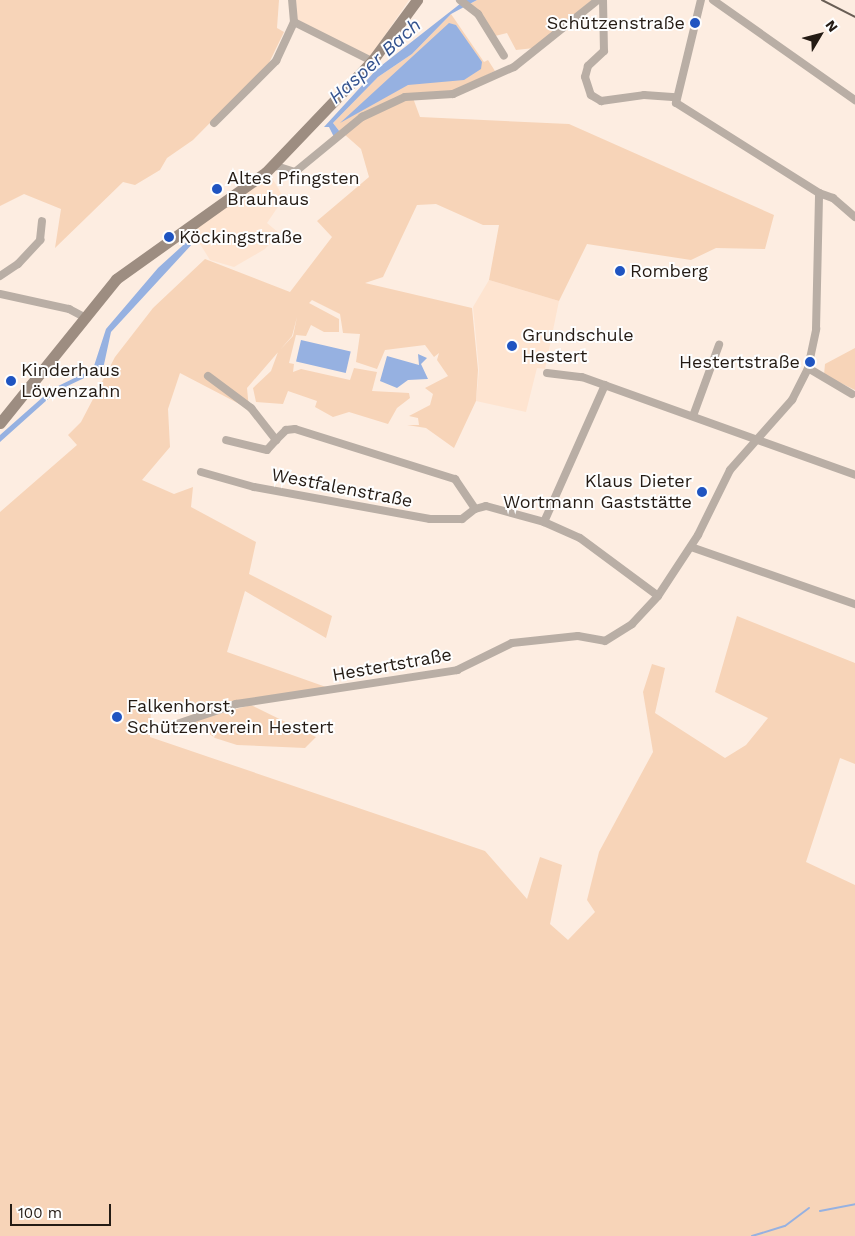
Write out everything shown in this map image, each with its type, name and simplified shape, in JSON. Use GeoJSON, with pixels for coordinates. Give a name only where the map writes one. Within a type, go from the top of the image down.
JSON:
{"type":"FeatureCollection","features":[{"type":"Feature","properties":{"kind":"main road"},"geometry":{"type":"LineString","coordinates":[[0,423],[82,316],[131,266],[282,169],[372,61],[418,0]]}},
{"type":"Feature","properties":{"kind":"street"},"geometry":{"type":"LineString","coordinates":[[214,123],[276,61],[294,22],[292,0]]}},
{"type":"Feature","properties":{"kind":"street"},"geometry":{"type":"LineString","coordinates":[[460,0],[478,14],[504,56]]}},
{"type":"Feature","properties":{"kind":"street"},"geometry":{"type":"LineString","coordinates":[[282,169],[295,172],[362,117],[405,97],[453,94],[514,67],[598,0]]}},
{"type":"Feature","properties":{"kind":"street"},"geometry":{"type":"LineString","coordinates":[[603,0],[604,51],[588,66],[585,84],[600,101],[644,95],[676,97]]}},
{"type":"Feature","properties":{"kind":"street"},"geometry":{"type":"LineString","coordinates":[[701,0],[676,97],[679,106],[777,163],[820,193],[833,198],[855,217]]}},
{"type":"Feature","properties":{"kind":"street"},"geometry":{"type":"LineString","coordinates":[[713,0],[855,100]]}},
{"type":"Feature","properties":{"kind":"street"},"geometry":{"type":"LineString","coordinates":[[294,22],[372,61]]}},
{"type":"Feature","properties":{"kind":"street","name":"Hestertstraße"},"geometry":{"type":"LineString","coordinates":[[171,726],[236,704],[457,670],[512,643],[578,636],[605,641],[632,624],[658,596],[692,547],[722,483],[759,442],[792,400],[808,368],[816,329],[820,193]]}},
{"type":"Feature","properties":{"kind":"street"},"geometry":{"type":"LineString","coordinates":[[0,276],[18,264],[40,240],[42,221]]}},
{"type":"Feature","properties":{"kind":"street"},"geometry":{"type":"LineString","coordinates":[[0,294],[69,309],[82,316]]}},
{"type":"Feature","properties":{"kind":"street"},"geometry":{"type":"LineString","coordinates":[[693,416],[719,345]]}},
{"type":"Feature","properties":{"kind":"street"},"geometry":{"type":"LineString","coordinates":[[808,368],[852,394]]}},
{"type":"Feature","properties":{"kind":"street"},"geometry":{"type":"LineString","coordinates":[[547,373],[605,385],[855,475]]}},
{"type":"Feature","properties":{"kind":"street","name":"Westfalenstraße"},"geometry":{"type":"LineString","coordinates":[[208,376],[251,408],[276,440]]}},
{"type":"Feature","properties":{"kind":"street"},"geometry":{"type":"LineString","coordinates":[[544,522],[605,385]]}},
{"type":"Feature","properties":{"kind":"street","name":"Westfalenstraße"},"geometry":{"type":"LineString","coordinates":[[226,440],[267,450],[286,430],[294,429],[455,479],[475,509]]}},
{"type":"Feature","properties":{"kind":"street","name":"Westfalenstraße"},"geometry":{"type":"LineString","coordinates":[[201,472],[254,487],[430,519],[462,519],[475,509],[486,506],[544,522],[607,555],[658,596]]}},
{"type":"Feature","properties":{"kind":"street"},"geometry":{"type":"LineString","coordinates":[[692,547],[855,604]]}},
{"type":"Feature","properties":{"kind":"shaded area"},"geometry":{"type":"Polygon","coordinates":[[[0,0],[279,0],[277,28],[284,32],[269,63],[193,140],[167,158],[160,170],[135,185],[123,182],[55,248],[61,209],[24,194],[0,206],[0,0]]]}},
{"type":"Feature","properties":{"kind":"shaded area"},"geometry":{"type":"Polygon","coordinates":[[[296,0],[409,0],[370,57],[297,20],[296,0]]]}},
{"type":"Feature","properties":{"kind":"shaded area"},"geometry":{"type":"Polygon","coordinates":[[[477,0],[592,0],[534,48],[516,50],[507,33],[495,36],[468,5],[477,0]]]}},
{"type":"Feature","properties":{"kind":"shaded area"},"geometry":{"type":"Polygon","coordinates":[[[451,14],[484,62],[488,60],[495,71],[454,91],[410,95],[340,132],[333,123],[378,77],[412,54],[451,14]]]}},
{"type":"Feature","properties":{"kind":"shaded area"},"geometry":{"type":"Polygon","coordinates":[[[413,98],[420,117],[569,124],[774,215],[765,249],[716,248],[691,260],[587,244],[559,301],[489,280],[499,225],[483,225],[436,204],[417,205],[383,277],[365,283],[472,308],[478,370],[476,401],[454,448],[426,428],[407,425],[419,425],[418,418],[409,416],[430,405],[433,394],[425,388],[448,376],[437,360],[439,353],[434,357],[425,345],[385,350],[377,369],[356,362],[360,334],[343,333],[340,314],[312,300],[309,303],[339,319],[339,332],[324,332],[311,325],[306,336],[296,335],[289,363],[294,364],[293,372],[301,369],[350,380],[354,368],[377,372],[372,391],[409,393],[410,398],[397,408],[388,424],[349,412],[333,417],[315,407],[317,401],[288,391],[283,404],[256,402],[253,388],[271,371],[278,352],[247,388],[249,409],[180,373],[168,409],[170,447],[142,480],[174,494],[193,487],[191,507],[256,542],[249,574],[332,616],[326,638],[245,591],[227,652],[326,687],[195,707],[151,707],[150,737],[485,851],[527,899],[540,857],[562,865],[550,924],[568,940],[595,912],[587,900],[599,852],[653,752],[643,692],[652,664],[665,668],[655,713],[725,758],[746,745],[768,718],[715,692],[737,616],[855,663],[855,764],[840,758],[806,862],[855,885],[855,1236],[0,1236],[0,512],[77,445],[68,435],[81,422],[115,357],[153,308],[205,259],[290,292],[332,237],[317,221],[369,177],[361,149],[344,134],[377,111],[413,98]],[[297,317],[292,336],[280,350],[293,336],[297,317]]]}},
{"type":"Feature","properties":{"kind":"shaded area"},"geometry":{"type":"Polygon","coordinates":[[[269,173],[284,198],[267,223],[279,233],[265,249],[234,267],[210,260],[190,228],[269,173]]]}},
{"type":"Feature","properties":{"kind":"shaded area","name":"Grundschule Hestert"},"geometry":{"type":"Polygon","coordinates":[[[489,280],[559,301],[545,369],[537,368],[526,412],[476,401],[479,370],[473,307],[489,280]]]}},
{"type":"Feature","properties":{"kind":"shaded area"},"geometry":{"type":"Polygon","coordinates":[[[855,348],[855,390],[824,375],[825,364],[855,348]]]}},
{"type":"Feature","properties":{"kind":"shaded area"},"geometry":{"type":"Polygon","coordinates":[[[251,705],[316,737],[305,748],[237,745],[215,738],[192,721],[251,705]]]}},
{"type":"Feature","properties":{"kind":"water"},"geometry":{"type":"Polygon","coordinates":[[[465,0],[477,0],[451,14],[412,54],[378,77],[333,123],[340,132],[334,137],[329,127],[324,127],[377,69],[465,0]]]}},
{"type":"Feature","properties":{"kind":"water"},"geometry":{"type":"Polygon","coordinates":[[[449,23],[456,25],[482,62],[481,69],[464,80],[408,85],[340,123],[449,23]]]}},
{"type":"Feature","properties":{"kind":"water"},"geometry":{"type":"Polygon","coordinates":[[[191,238],[194,242],[111,332],[103,369],[57,391],[0,442],[0,435],[52,389],[93,369],[106,329],[158,268],[191,238]]]}},
{"type":"Feature","properties":{"kind":"water"},"geometry":{"type":"Polygon","coordinates":[[[301,340],[351,351],[346,373],[296,361],[301,340]]]}},
{"type":"Feature","properties":{"kind":"water"},"geometry":{"type":"Polygon","coordinates":[[[418,354],[427,358],[421,364],[428,379],[408,380],[397,388],[380,381],[387,356],[419,365],[418,354]]]}},
{"type":"Feature","properties":{"kind":"waterway"},"geometry":{"type":"LineString","coordinates":[[820,1211],[855,1204]]}},
{"type":"Feature","properties":{"kind":"waterway"},"geometry":{"type":"LineString","coordinates":[[752,1236],[785,1226],[809,1208]]}},
{"type":"Feature","properties":{"kind":"railway"},"geometry":{"type":"LineString","coordinates":[[822,0],[855,17]]}},
{"type":"Feature","properties":{"kind":"place","name":"Schützenstraße"},"geometry":{"type":"Point","coordinates":[695,23]}},
{"type":"Feature","properties":{"kind":"place","name":"Altes Pfingsten Brauhaus"},"geometry":{"type":"Point","coordinates":[217,189]}},
{"type":"Feature","properties":{"kind":"place","name":"Köckingstraße"},"geometry":{"type":"Point","coordinates":[169,237]}},
{"type":"Feature","properties":{"kind":"place","name":"Romberg"},"geometry":{"type":"Point","coordinates":[620,271]}},
{"type":"Feature","properties":{"kind":"place","name":"Grundschule Hestert"},"geometry":{"type":"Point","coordinates":[512,346]}},
{"type":"Feature","properties":{"kind":"place","name":"Hestertstraße"},"geometry":{"type":"Point","coordinates":[810,362]}},
{"type":"Feature","properties":{"kind":"place","name":"Kinderhaus Löwenzahn"},"geometry":{"type":"Point","coordinates":[11,381]}},
{"type":"Feature","properties":{"kind":"place","name":"Klaus Dieter Wortmann Gaststätte"},"geometry":{"type":"Point","coordinates":[702,492]}},
{"type":"Feature","properties":{"kind":"place","name":"Falkenhorst, Schützenverein Hestert"},"geometry":{"type":"Point","coordinates":[117,717]}},
{"type":"Feature","properties":{"kind":"water label","name":"Hasper Bach"},"geometry":{"type":"Point","coordinates":[375,61]}}]}
